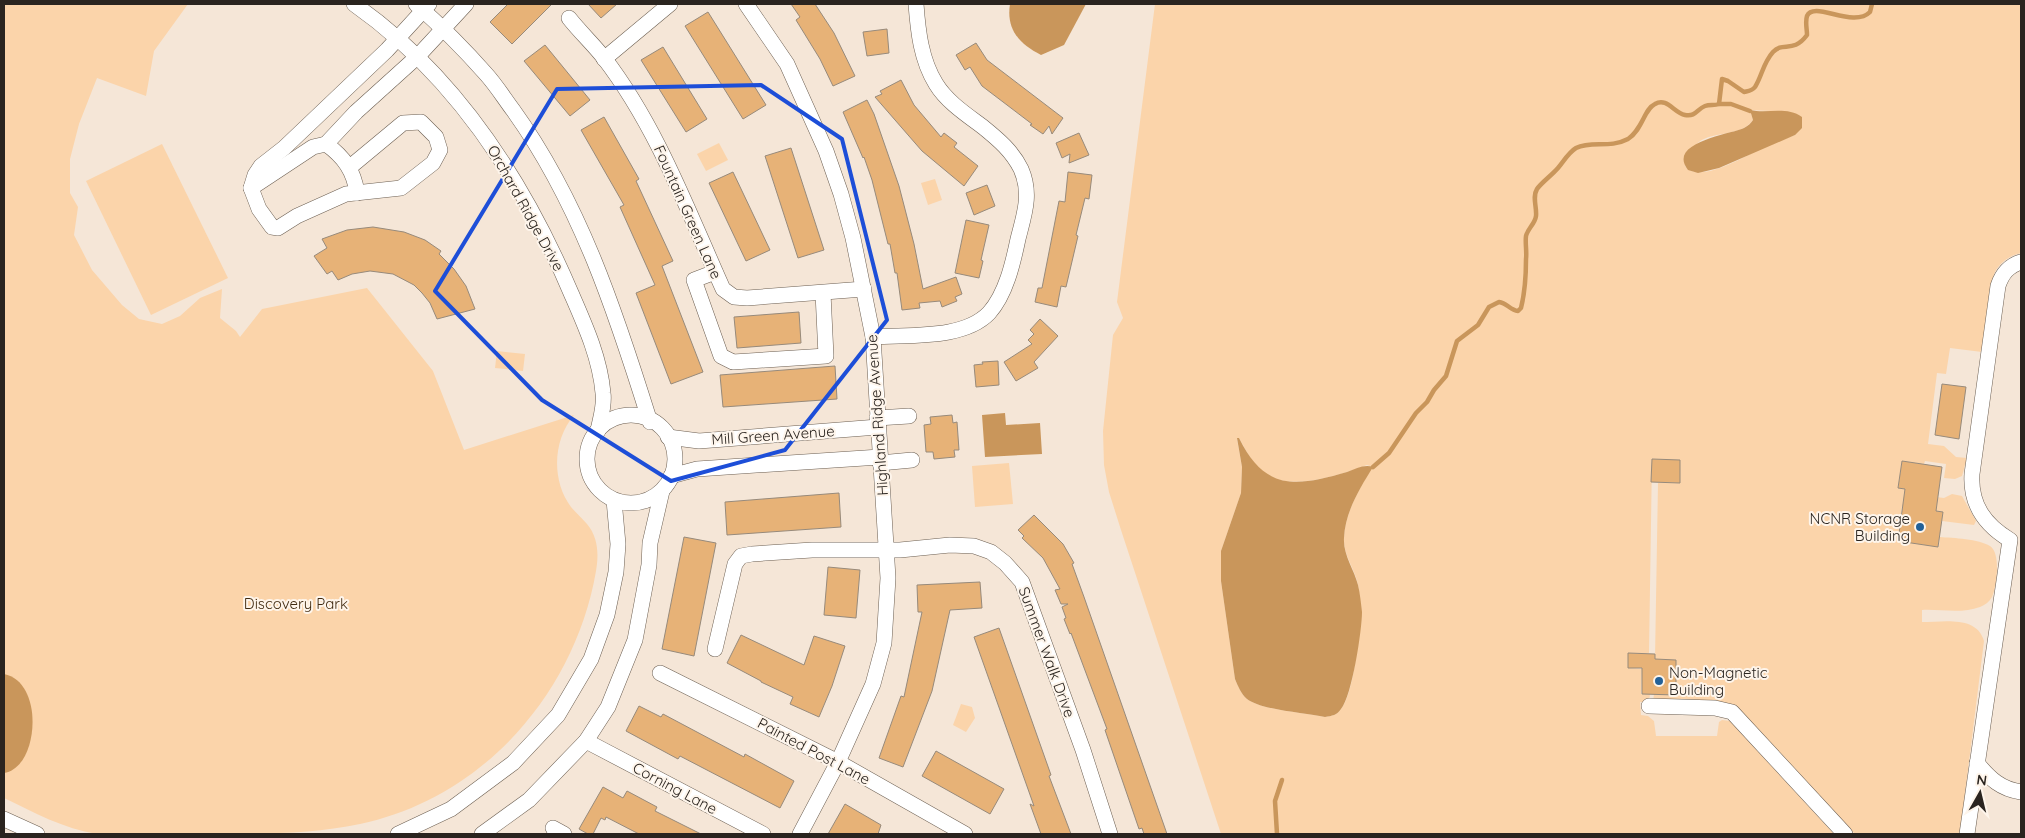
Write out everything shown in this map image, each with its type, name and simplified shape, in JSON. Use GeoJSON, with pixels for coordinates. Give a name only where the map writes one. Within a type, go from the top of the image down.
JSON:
{"type":"FeatureCollection","features":[{"type":"Feature","properties":{"kind":"street","name":"Orchard Ridge Drive"},"geometry":{"type":"LineString","coordinates":[[354,4],[383,24],[418,56],[461,104],[501,157],[552,248],[596,352],[604,395],[598,431]]}},
{"type":"Feature","properties":{"kind":"street"},"geometry":{"type":"LineString","coordinates":[[251,188],[313,147],[326,144],[356,112],[418,56],[466,4]]}},
{"type":"Feature","properties":{"kind":"street"},"geometry":{"type":"LineString","coordinates":[[604,59],[670,4]]}},
{"type":"Feature","properties":{"kind":"street","name":"Highland Ridge Avenue"},"geometry":{"type":"LineString","coordinates":[[746,4],[787,64],[826,151],[841,194],[864,289],[873,337],[886,550],[887,607],[884,643],[873,684],[838,762],[800,834]]}},
{"type":"Feature","properties":{"kind":"street"},"geometry":{"type":"LineString","coordinates":[[873,337],[949,332],[972,326],[989,312],[1002,292],[1014,257],[1027,208],[1028,190],[1021,169],[1007,147],[954,104],[936,85],[925,62],[916,4]]}},
{"type":"Feature","properties":{"kind":"street"},"geometry":{"type":"LineString","coordinates":[[350,167],[403,123],[421,122],[436,137],[440,150],[434,163],[401,188],[346,194],[327,201],[278,228],[272,227],[259,209],[251,188],[254,175],[261,166],[284,148],[399,38],[423,6],[487,74],[529,132],[573,211],[601,277],[650,422]]}},
{"type":"Feature","properties":{"kind":"street","name":"Fountain Green Lane"},"geometry":{"type":"LineString","coordinates":[[569,18],[604,59],[631,98],[657,143],[723,289],[734,297],[747,298],[864,289]]}},
{"type":"Feature","properties":{"kind":"street"},"geometry":{"type":"LineString","coordinates":[[326,144],[335,150],[350,167],[355,179],[357,193]]}},
{"type":"Feature","properties":{"kind":"street"},"geometry":{"type":"LineString","coordinates":[[1967,834],[2010,540],[1993,529],[1981,515],[1972,491],[1972,474],[1998,286],[2000,279],[2008,268],[2021,262]]}},
{"type":"Feature","properties":{"kind":"street"},"geometry":{"type":"LineString","coordinates":[[715,272],[694,280],[722,356],[733,362],[826,356],[823,293]]}},
{"type":"Feature","properties":{"kind":"street"},"geometry":{"type":"LineString","coordinates":[[482,834],[529,800],[586,742],[608,707],[635,640],[649,565],[650,543],[662,491],[671,476],[675,455],[668,437],[658,425],[639,416],[624,416],[613,419],[598,431],[590,442],[587,455],[590,475],[595,486],[604,495],[614,500],[632,503],[649,499],[662,491]]}},
{"type":"Feature","properties":{"kind":"street","name":"Mill Green Avenue"},"geometry":{"type":"LineString","coordinates":[[668,437],[699,441],[877,423],[909,416]]}},
{"type":"Feature","properties":{"kind":"street","name":"Mill Green Avenue"},"geometry":{"type":"LineString","coordinates":[[671,476],[698,469],[912,460]]}},
{"type":"Feature","properties":{"kind":"street"},"geometry":{"type":"LineString","coordinates":[[398,834],[451,809],[513,763],[558,715],[591,659],[607,616],[616,572],[618,544],[614,500]]}},
{"type":"Feature","properties":{"kind":"street","name":"Summer Walk Drive"},"geometry":{"type":"LineString","coordinates":[[715,649],[734,564],[741,556],[812,550],[886,550],[950,545],[974,546],[991,552],[1005,563],[1022,582],[1083,750],[1110,834]]}},
{"type":"Feature","properties":{"kind":"street","name":"Painted Post Lane"},"geometry":{"type":"LineString","coordinates":[[660,673],[838,762],[965,834]]}},
{"type":"Feature","properties":{"kind":"street"},"geometry":{"type":"LineString","coordinates":[[1649,706],[1715,708],[1732,712],[1845,834]]}},
{"type":"Feature","properties":{"kind":"street","name":"Corning Lane"},"geometry":{"type":"LineString","coordinates":[[586,742],[763,834]]}},
{"type":"Feature","properties":{"kind":"street"},"geometry":{"type":"LineString","coordinates":[[1977,763],[1986,775],[1998,785],[2021,792]]}},
{"type":"Feature","properties":{"kind":"street"},"geometry":{"type":"LineString","coordinates":[[4,819],[37,834]]}},
{"type":"Feature","properties":{"kind":"highlighted area"},"geometry":{"type":"Polygon","coordinates":[[[761,85],[842,139],[887,320],[785,450],[671,481],[542,400],[435,291],[557,89],[761,85]]]}},
{"type":"Feature","properties":{"kind":"green space","name":"Discovery Park"},"geometry":{"type":"Polygon","coordinates":[[[4,4],[188,4],[154,51],[146,96],[97,78],[79,124],[70,159],[70,193],[78,207],[74,235],[92,270],[122,305],[139,319],[162,324],[180,316],[200,298],[222,289],[220,318],[236,331],[240,337],[262,309],[367,288],[433,371],[464,450],[574,415],[562,436],[557,460],[560,485],[565,496],[571,507],[591,529],[597,546],[596,571],[585,616],[568,658],[545,698],[516,734],[483,765],[446,791],[405,811],[360,824],[306,832],[251,834],[97,834],[61,824],[4,798],[4,4]]]}},
{"type":"Feature","properties":{"kind":"green space"},"geometry":{"type":"Polygon","coordinates":[[[1155,4],[2021,4],[2021,253],[2004,261],[1998,267],[1993,277],[1982,352],[1950,348],[1946,374],[1937,373],[1928,444],[1944,446],[1956,457],[1967,458],[1962,476],[1955,479],[1944,478],[1946,464],[1925,461],[1924,464],[1902,461],[1898,488],[1929,493],[1929,496],[1944,498],[1952,494],[1962,496],[1976,521],[1974,525],[1942,521],[1943,512],[1902,506],[1898,541],[1939,547],[1940,537],[1966,539],[1990,546],[1996,555],[1995,585],[1992,597],[1985,604],[1966,610],[1922,610],[1922,622],[1949,621],[1967,624],[1974,627],[1980,633],[1984,641],[1960,834],[1855,834],[1744,715],[1653,702],[1654,694],[1676,694],[1676,660],[1655,659],[1658,483],[1680,483],[1680,460],[1652,459],[1649,653],[1628,653],[1628,668],[1642,669],[1641,694],[1650,694],[1649,702],[1640,702],[1641,715],[1648,716],[1654,721],[1656,736],[1717,736],[1719,722],[1722,720],[1730,721],[1834,834],[1221,834],[1109,492],[1104,465],[1103,431],[1113,335],[1123,318],[1117,302],[1155,4]],[[1750,110],[1753,120],[1747,126],[1701,140],[1693,149],[1685,166],[1692,171],[1700,172],[1721,168],[1795,135],[1790,112],[1750,110]],[[1239,438],[1237,439],[1242,467],[1241,493],[1221,551],[1221,581],[1235,679],[1243,695],[1254,703],[1284,711],[1325,717],[1332,716],[1341,709],[1351,685],[1359,630],[1358,585],[1345,550],[1345,528],[1354,501],[1372,467],[1367,465],[1315,480],[1287,481],[1275,479],[1256,466],[1239,438]]]}},
{"type":"Feature","properties":{"kind":"green space"},"geometry":{"type":"Polygon","coordinates":[[[719,143],[728,160],[706,171],[697,154],[719,143]]]}},
{"type":"Feature","properties":{"kind":"green space"},"geometry":{"type":"Polygon","coordinates":[[[162,144],[228,278],[151,315],[86,181],[162,144]]]}},
{"type":"Feature","properties":{"kind":"green space"},"geometry":{"type":"Polygon","coordinates":[[[935,179],[942,200],[928,205],[921,183],[935,179]]]}},
{"type":"Feature","properties":{"kind":"green space"},"geometry":{"type":"Polygon","coordinates":[[[497,351],[525,354],[523,371],[495,368],[497,351]]]}},
{"type":"Feature","properties":{"kind":"green space"},"geometry":{"type":"Polygon","coordinates":[[[1009,463],[1013,504],[975,507],[972,466],[1009,463]]]}},
{"type":"Feature","properties":{"kind":"green space"},"geometry":{"type":"Polygon","coordinates":[[[961,704],[972,707],[975,718],[966,732],[953,725],[961,704]]]}},
{"type":"Feature","properties":{"kind":"shaded area"},"geometry":{"type":"Polygon","coordinates":[[[1010,4],[1086,4],[1064,45],[1041,55],[1026,46],[1016,35],[1010,21],[1010,4]]]}},
{"type":"Feature","properties":{"kind":"shaded area"},"geometry":{"type":"Polygon","coordinates":[[[1750,110],[1783,111],[1796,114],[1802,117],[1802,128],[1795,135],[1719,168],[1698,173],[1688,170],[1684,160],[1686,152],[1703,141],[1744,128],[1753,120],[1750,110]]]}},
{"type":"Feature","properties":{"kind":"shaded area"},"geometry":{"type":"Polygon","coordinates":[[[1005,413],[1006,425],[1040,423],[1042,454],[985,457],[982,415],[1005,413]]]}},
{"type":"Feature","properties":{"kind":"shaded area"},"geometry":{"type":"Polygon","coordinates":[[[1237,438],[1239,438],[1249,455],[1260,468],[1271,476],[1284,481],[1312,480],[1329,477],[1363,466],[1373,467],[1354,501],[1345,528],[1345,550],[1358,585],[1362,621],[1356,662],[1349,691],[1341,709],[1332,716],[1325,717],[1284,711],[1254,703],[1243,695],[1235,679],[1221,581],[1221,551],[1241,493],[1242,467],[1237,438]]]}},
{"type":"Feature","properties":{"kind":"shaded area"},"geometry":{"type":"Polygon","coordinates":[[[4,674],[17,680],[26,692],[31,708],[32,725],[30,742],[25,757],[16,768],[4,773],[4,674]]]}},
{"type":"Feature","properties":{"kind":"building"},"geometry":{"type":"Polygon","coordinates":[[[508,4],[552,4],[512,44],[490,22],[508,4]]]}},
{"type":"Feature","properties":{"kind":"building"},"geometry":{"type":"Polygon","coordinates":[[[588,4],[617,4],[601,18],[588,4]]]}},
{"type":"Feature","properties":{"kind":"building"},"geometry":{"type":"Polygon","coordinates":[[[791,4],[815,4],[834,33],[855,76],[833,86],[820,59],[796,20],[800,17],[791,4]]]}},
{"type":"Feature","properties":{"kind":"building"},"geometry":{"type":"Polygon","coordinates":[[[708,12],[766,105],[743,119],[685,26],[708,12]]]}},
{"type":"Feature","properties":{"kind":"building"},"geometry":{"type":"Polygon","coordinates":[[[887,29],[889,53],[867,56],[863,32],[887,29]]]}},
{"type":"Feature","properties":{"kind":"building"},"geometry":{"type":"Polygon","coordinates":[[[976,43],[987,60],[1063,118],[1052,134],[1049,126],[1043,134],[1030,125],[1032,124],[982,86],[970,67],[965,70],[956,55],[976,43]]]}},
{"type":"Feature","properties":{"kind":"building"},"geometry":{"type":"Polygon","coordinates":[[[545,45],[590,100],[570,116],[524,61],[545,45]]]}},
{"type":"Feature","properties":{"kind":"building"},"geometry":{"type":"Polygon","coordinates":[[[663,47],[707,119],[686,132],[641,60],[663,47]]]}},
{"type":"Feature","properties":{"kind":"building"},"geometry":{"type":"Polygon","coordinates":[[[901,80],[914,105],[941,137],[944,133],[957,143],[954,147],[978,166],[964,186],[922,151],[875,97],[882,94],[880,91],[901,80]]]}},
{"type":"Feature","properties":{"kind":"building"},"geometry":{"type":"Polygon","coordinates":[[[867,100],[874,114],[899,186],[923,289],[956,277],[962,294],[955,297],[957,301],[942,307],[940,301],[919,303],[920,308],[902,310],[897,273],[895,273],[890,244],[888,244],[872,180],[864,157],[843,112],[867,100]]]}},
{"type":"Feature","properties":{"kind":"building"},"geometry":{"type":"Polygon","coordinates":[[[604,117],[639,179],[636,181],[673,261],[662,266],[703,372],[671,384],[636,293],[655,285],[620,207],[624,205],[581,130],[604,117]]]}},
{"type":"Feature","properties":{"kind":"building"},"geometry":{"type":"Polygon","coordinates":[[[1079,133],[1089,155],[1069,163],[1070,154],[1062,158],[1056,143],[1079,133]]]}},
{"type":"Feature","properties":{"kind":"building"},"geometry":{"type":"Polygon","coordinates":[[[791,148],[824,250],[798,258],[765,156],[791,148]]]}},
{"type":"Feature","properties":{"kind":"building"},"geometry":{"type":"Polygon","coordinates":[[[733,172],[770,250],[746,261],[709,183],[733,172]]]}},
{"type":"Feature","properties":{"kind":"building"},"geometry":{"type":"Polygon","coordinates":[[[1068,172],[1092,175],[1089,199],[1085,198],[1066,287],[1061,286],[1057,307],[1035,302],[1038,288],[1042,288],[1059,201],[1065,202],[1068,172]]]}},
{"type":"Feature","properties":{"kind":"building"},"geometry":{"type":"Polygon","coordinates":[[[987,185],[995,206],[974,215],[966,193],[987,185]]]}},
{"type":"Feature","properties":{"kind":"building"},"geometry":{"type":"Polygon","coordinates":[[[966,220],[989,225],[979,278],[955,273],[966,220]]]}},
{"type":"Feature","properties":{"kind":"building"},"geometry":{"type":"Polygon","coordinates":[[[373,227],[404,232],[425,240],[441,251],[439,254],[454,269],[466,286],[475,309],[437,319],[430,303],[422,293],[414,285],[393,274],[370,271],[352,274],[338,280],[332,271],[327,274],[314,256],[327,248],[322,239],[347,230],[373,227]]]}},
{"type":"Feature","properties":{"kind":"building"},"geometry":{"type":"Polygon","coordinates":[[[799,312],[801,343],[737,348],[734,317],[799,312]]]}},
{"type":"Feature","properties":{"kind":"building"},"geometry":{"type":"Polygon","coordinates":[[[1040,319],[1058,336],[1034,362],[1038,368],[1016,381],[1004,362],[1032,344],[1028,340],[1034,334],[1030,330],[1040,319]]]}},
{"type":"Feature","properties":{"kind":"building"},"geometry":{"type":"Polygon","coordinates":[[[998,361],[999,385],[976,387],[974,365],[983,364],[982,362],[998,361]]]}},
{"type":"Feature","properties":{"kind":"building"},"geometry":{"type":"Polygon","coordinates":[[[835,366],[837,399],[723,407],[720,375],[835,366]]]}},
{"type":"Feature","properties":{"kind":"building"},"geometry":{"type":"Polygon","coordinates":[[[1942,384],[1966,387],[1959,439],[1935,435],[1942,384]]]}},
{"type":"Feature","properties":{"kind":"building"},"geometry":{"type":"Polygon","coordinates":[[[952,415],[953,423],[957,422],[959,450],[954,450],[955,457],[934,459],[933,452],[926,452],[924,425],[931,424],[930,417],[952,415]]]}},
{"type":"Feature","properties":{"kind":"building"},"geometry":{"type":"Polygon","coordinates":[[[1652,459],[1680,460],[1680,483],[1651,482],[1652,459]]]}},
{"type":"Feature","properties":{"kind":"building"},"geometry":{"type":"Polygon","coordinates":[[[1902,461],[1942,467],[1936,511],[1943,512],[1938,547],[1898,541],[1905,489],[1898,488],[1902,461]]]}},
{"type":"Feature","properties":{"kind":"building"},"geometry":{"type":"Polygon","coordinates":[[[839,493],[841,527],[727,535],[725,502],[839,493]]]}},
{"type":"Feature","properties":{"kind":"building"},"geometry":{"type":"Polygon","coordinates":[[[1034,515],[1063,544],[1074,563],[1072,564],[1167,834],[1144,834],[1142,828],[1139,829],[1105,730],[1107,729],[1064,619],[1066,618],[1062,607],[1068,604],[1061,604],[1055,590],[1060,589],[1043,558],[1022,538],[1024,536],[1018,530],[1034,515]]]}},
{"type":"Feature","properties":{"kind":"building"},"geometry":{"type":"Polygon","coordinates":[[[684,537],[716,543],[694,656],[662,649],[684,537]]]}},
{"type":"Feature","properties":{"kind":"building"},"geometry":{"type":"Polygon","coordinates":[[[828,567],[860,570],[856,618],[824,615],[828,567]]]}},
{"type":"Feature","properties":{"kind":"building"},"geometry":{"type":"Polygon","coordinates":[[[980,582],[982,608],[950,610],[932,691],[903,767],[879,758],[901,696],[904,697],[922,612],[918,612],[917,585],[980,582]]]}},
{"type":"Feature","properties":{"kind":"building"},"geometry":{"type":"Polygon","coordinates":[[[999,628],[1051,775],[1049,776],[1071,834],[1041,834],[1030,804],[1034,806],[974,637],[999,628]]]}},
{"type":"Feature","properties":{"kind":"building"},"geometry":{"type":"Polygon","coordinates":[[[741,635],[804,665],[814,636],[845,646],[832,686],[819,717],[790,704],[793,697],[727,663],[741,635]]]}},
{"type":"Feature","properties":{"kind":"building","name":"Non-Magnetic Building"},"geometry":{"type":"Polygon","coordinates":[[[1628,653],[1655,654],[1655,659],[1676,660],[1676,695],[1642,694],[1642,668],[1628,668],[1628,653]]]}},
{"type":"Feature","properties":{"kind":"building"},"geometry":{"type":"Polygon","coordinates":[[[639,706],[661,717],[663,714],[744,757],[745,754],[794,781],[780,808],[680,756],[678,759],[626,731],[639,706]]]}},
{"type":"Feature","properties":{"kind":"building"},"geometry":{"type":"Polygon","coordinates":[[[936,751],[1004,789],[990,814],[922,776],[936,751]]]}},
{"type":"Feature","properties":{"kind":"building"},"geometry":{"type":"Polygon","coordinates":[[[603,787],[623,798],[627,791],[657,807],[655,811],[701,834],[639,834],[606,817],[605,820],[601,818],[593,834],[588,834],[579,829],[603,787]]]}},
{"type":"Feature","properties":{"kind":"building"},"geometry":{"type":"Polygon","coordinates":[[[845,804],[881,825],[878,834],[828,834],[845,804]]]}},
{"type":"Feature","properties":{"kind":"waterway"},"geometry":{"type":"LineString","coordinates":[[1373,467],[1389,453],[1416,413],[1427,402],[1446,376],[1457,341],[1478,325],[1489,307],[1499,302],[1518,311],[1521,308],[1525,278],[1526,236],[1536,216],[1536,192],[1571,152],[1582,146],[1614,144],[1628,139],[1637,130],[1648,110],[1659,102],[1663,102],[1685,115],[1694,114],[1705,106],[1719,104],[1722,79],[1744,92],[1751,90],[1755,87],[1773,52],[1781,47],[1793,46],[1802,41],[1807,35],[1806,18],[1811,12],[1826,12],[1854,18],[1870,12],[1872,4]]}},
{"type":"Feature","properties":{"kind":"waterway"},"geometry":{"type":"LineString","coordinates":[[1719,104],[1731,104],[1750,111]]}},
{"type":"Feature","properties":{"kind":"waterway"},"geometry":{"type":"LineString","coordinates":[[1277,834],[1275,801],[1282,780]]}},
{"type":"Feature","properties":{"kind":"place","name":"NCNR Storage Building"},"geometry":{"type":"Point","coordinates":[1920,527]}},
{"type":"Feature","properties":{"kind":"place","name":"Non-Magnetic Building"},"geometry":{"type":"Point","coordinates":[1659,681]}}]}
